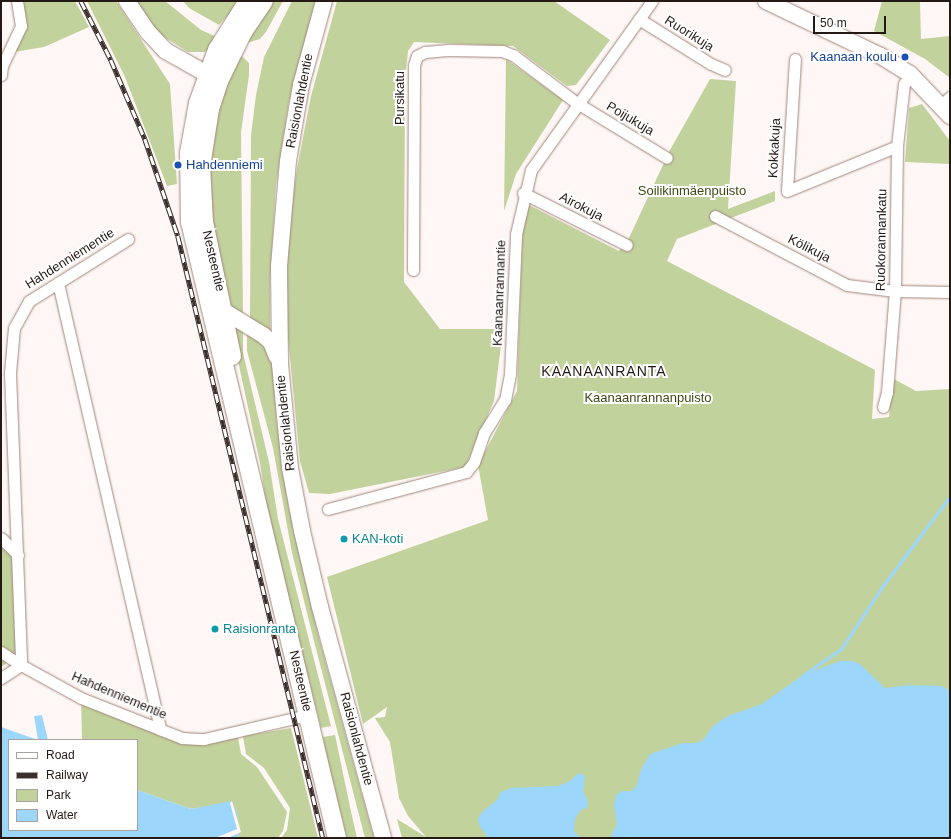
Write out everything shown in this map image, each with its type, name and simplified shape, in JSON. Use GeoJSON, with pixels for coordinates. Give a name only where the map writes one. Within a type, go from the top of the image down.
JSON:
{"type":"FeatureCollection","features":[{"type":"Feature","properties":{"kind":"main road"},"geometry":{"type":"LineString","coordinates":[[127,1],[148,32],[166,51],[213,78]]}},
{"type":"Feature","properties":{"kind":"main road"},"geometry":{"type":"LineString","coordinates":[[213,78],[229,28],[248,1]]}},
{"type":"Feature","properties":{"kind":"main road"},"geometry":{"type":"LineString","coordinates":[[213,78],[264,1]]}},
{"type":"Feature","properties":{"kind":"main road","name":"Raisionlahdentie"},"geometry":{"type":"LineString","coordinates":[[324,1],[301,85],[288,161],[278,266],[280,364],[290,468],[302,531],[320,606],[383,838]]}},
{"type":"Feature","properties":{"kind":"main road"},"geometry":{"type":"LineString","coordinates":[[766,1],[881,56],[910,74],[947,106]]}},
{"type":"Feature","properties":{"kind":"main road","name":"Nesteentie"},"geometry":{"type":"LineString","coordinates":[[213,78],[193,128],[188,181],[190,222],[232,405],[248,454]]}},
{"type":"Feature","properties":{"kind":"main road","name":"Nesteentie"},"geometry":{"type":"LineString","coordinates":[[213,78],[203,143],[200,185],[204,222],[224,311],[248,454],[337,838]]}},
{"type":"Feature","properties":{"kind":"main road"},"geometry":{"type":"LineString","coordinates":[[208,302],[271,342],[280,364]]}},
{"type":"Feature","properties":{"kind":"street"},"geometry":{"type":"LineString","coordinates":[[1,75],[2,66],[21,26],[17,1]]}},
{"type":"Feature","properties":{"kind":"street","name":"Kaanaanrannantie"},"geometry":{"type":"LineString","coordinates":[[328,509],[466,472],[474,462],[484,433],[505,400],[510,374],[516,234],[523,193],[534,165],[652,1]]}},
{"type":"Feature","properties":{"kind":"street","name":"Ruorikuja"},"geometry":{"type":"LineString","coordinates":[[639,19],[711,64],[725,70]]}},
{"type":"Feature","properties":{"kind":"street","name":"Pursikatu"},"geometry":{"type":"LineString","coordinates":[[413,270],[414,65],[417,56],[425,52],[450,50],[507,53],[577,104]]}},
{"type":"Feature","properties":{"kind":"street","name":"Kokkakuja"},"geometry":{"type":"LineString","coordinates":[[795,59],[787,191],[897,146]]}},
{"type":"Feature","properties":{"kind":"street","name":"Ruokorannankatu"},"geometry":{"type":"LineString","coordinates":[[883,407],[887,392],[895,291],[897,146],[904,84],[910,74]]}},
{"type":"Feature","properties":{"kind":"street","name":"Poijukuja"},"geometry":{"type":"LineString","coordinates":[[577,104],[668,158]]}},
{"type":"Feature","properties":{"kind":"street","name":"Airokuja"},"geometry":{"type":"LineString","coordinates":[[523,193],[626,245]]}},
{"type":"Feature","properties":{"kind":"street","name":"Kölikuja"},"geometry":{"type":"LineString","coordinates":[[715,216],[847,285],[895,291],[950,292]]}},
{"type":"Feature","properties":{"kind":"street","name":"Hahdenniementie"},"geometry":{"type":"LineString","coordinates":[[128,240],[29,301],[14,328],[10,373],[21,665],[81,698],[182,738],[204,739],[308,715]]}},
{"type":"Feature","properties":{"kind":"street"},"geometry":{"type":"LineString","coordinates":[[58,283],[160,729]]}},
{"type":"Feature","properties":{"kind":"street"},"geometry":{"type":"LineString","coordinates":[[1,538],[18,555]]}},
{"type":"Feature","properties":{"kind":"street"},"geometry":{"type":"LineString","coordinates":[[1,652],[21,665],[1,678]]}},
{"type":"Feature","properties":{"kind":"green space"},"geometry":{"type":"Polygon","coordinates":[[[20,1],[75,1],[89,27],[44,47],[14,52],[22,35],[20,1]]]}},
{"type":"Feature","properties":{"kind":"green space"},"geometry":{"type":"Polygon","coordinates":[[[87,1],[116,1],[170,84],[177,184],[167,186],[125,77],[87,1]]]}},
{"type":"Feature","properties":{"kind":"green space"},"geometry":{"type":"Polygon","coordinates":[[[135,1],[165,1],[201,30],[219,38],[205,52],[188,52],[158,33],[135,1]]]}},
{"type":"Feature","properties":{"kind":"green space"},"geometry":{"type":"Polygon","coordinates":[[[183,1],[241,1],[219,25],[189,8],[183,1]]]}},
{"type":"Feature","properties":{"kind":"green space"},"geometry":{"type":"Polygon","coordinates":[[[272,1],[283,1],[266,32],[260,39],[243,44],[272,1]]]}},
{"type":"Feature","properties":{"kind":"green space"},"geometry":{"type":"Polygon","coordinates":[[[292,1],[316,1],[289,101],[276,185],[270,281],[270,332],[250,320],[251,135],[256,95],[264,57],[292,1]]]}},
{"type":"Feature","properties":{"kind":"green space"},"geometry":{"type":"Polygon","coordinates":[[[337,1],[554,1],[610,40],[576,85],[567,86],[513,46],[414,42],[408,51],[405,81],[404,282],[440,329],[503,329],[494,401],[465,467],[330,494],[309,493],[300,461],[287,327],[287,283],[289,224],[297,169],[311,96],[337,1]]]}},
{"type":"Feature","properties":{"kind":"green space"},"geometry":{"type":"Polygon","coordinates":[[[882,1],[920,1],[921,39],[950,36],[950,78],[925,59],[874,31],[882,1]]]}},
{"type":"Feature","properties":{"kind":"green space"},"geometry":{"type":"Polygon","coordinates":[[[242,56],[249,63],[249,75],[241,132],[243,315],[228,307],[212,227],[211,171],[212,138],[224,84],[237,58],[242,56]]]}},
{"type":"Feature","properties":{"kind":"green space"},"geometry":{"type":"Polygon","coordinates":[[[506,59],[563,100],[516,174],[504,211],[506,59]]]}},
{"type":"Feature","properties":{"kind":"green space"},"geometry":{"type":"Polygon","coordinates":[[[710,79],[736,81],[728,209],[775,191],[775,201],[677,239],[667,261],[875,370],[872,419],[889,417],[892,378],[916,391],[950,389],[950,838],[402,838],[397,819],[426,837],[408,816],[399,798],[390,742],[375,718],[385,717],[387,707],[363,724],[327,577],[488,520],[478,465],[517,391],[522,242],[527,204],[619,251],[628,240],[670,150],[710,79]]]}},
{"type":"Feature","properties":{"kind":"green space"},"geometry":{"type":"Polygon","coordinates":[[[922,104],[950,141],[950,164],[905,162],[909,108],[922,104]]]}},
{"type":"Feature","properties":{"kind":"green space"},"geometry":{"type":"Polygon","coordinates":[[[229,319],[243,328],[243,353],[269,462],[278,519],[331,726],[321,728],[289,601],[269,521],[260,463],[229,319]]]}},
{"type":"Feature","properties":{"kind":"green space"},"geometry":{"type":"Polygon","coordinates":[[[247,331],[265,345],[273,367],[276,417],[289,509],[319,638],[374,838],[365,838],[314,641],[292,553],[273,448],[247,351],[247,331]]]}},
{"type":"Feature","properties":{"kind":"green space"},"geometry":{"type":"Polygon","coordinates":[[[1,538],[18,555],[21,665],[12,659],[1,667],[1,538]]]}},
{"type":"Feature","properties":{"kind":"green space"},"geometry":{"type":"Polygon","coordinates":[[[81,698],[182,738],[237,732],[241,754],[257,767],[287,812],[283,831],[278,838],[236,838],[239,835],[230,803],[191,809],[138,790],[138,739],[82,739],[81,698]]]}},
{"type":"Feature","properties":{"kind":"green space"},"geometry":{"type":"Polygon","coordinates":[[[291,728],[318,838],[281,838],[287,830],[290,808],[264,768],[246,754],[243,736],[291,728]]]}},
{"type":"Feature","properties":{"kind":"green space"},"geometry":{"type":"Polygon","coordinates":[[[335,735],[357,838],[347,838],[324,746],[323,737],[335,735]]]}},
{"type":"Feature","properties":{"kind":"water"},"geometry":{"type":"Polygon","coordinates":[[[840,661],[853,661],[861,665],[885,688],[910,685],[942,686],[950,691],[950,838],[610,838],[617,824],[614,805],[616,795],[622,791],[631,791],[636,787],[641,770],[650,754],[683,743],[696,743],[703,740],[713,726],[728,716],[762,704],[803,675],[840,661]]]}},
{"type":"Feature","properties":{"kind":"water"},"geometry":{"type":"Polygon","coordinates":[[[42,715],[48,739],[38,739],[34,716],[42,715]]]}},
{"type":"Feature","properties":{"kind":"water"},"geometry":{"type":"Polygon","coordinates":[[[1,727],[35,739],[8,739],[8,831],[138,831],[138,790],[191,809],[232,801],[237,813],[239,835],[236,838],[1,838],[1,727]]]}},
{"type":"Feature","properties":{"kind":"water"},"geometry":{"type":"Polygon","coordinates":[[[578,773],[585,776],[583,791],[588,802],[587,808],[581,810],[575,819],[574,832],[581,838],[488,838],[479,825],[478,819],[481,813],[496,801],[501,792],[511,788],[558,786],[570,781],[578,773]]]}},
{"type":"Feature","properties":{"kind":"pier"},"geometry":{"type":"Polygon","coordinates":[[[232,801],[241,832],[228,838],[215,838],[237,829],[230,803],[232,801]]]}},
{"type":"Feature","properties":{"kind":"waterway"},"geometry":{"type":"LineString","coordinates":[[803,675],[841,649],[882,587],[950,496]]}},
{"type":"Feature","properties":{"kind":"railway"},"geometry":{"type":"LineString","coordinates":[[81,1],[111,60],[145,139],[178,236],[323,838]]}},
{"type":"Feature","properties":{"kind":"place","name":"Kaanaan koulu"},"geometry":{"type":"Point","coordinates":[905,57]}},
{"type":"Feature","properties":{"kind":"place","name":"Hahdenniemi"},"geometry":{"type":"Point","coordinates":[178,165]}},
{"type":"Feature","properties":{"kind":"place","name":"KAN-koti"},"geometry":{"type":"Point","coordinates":[344,539]}},
{"type":"Feature","properties":{"kind":"place","name":"Raisionranta"},"geometry":{"type":"Point","coordinates":[215,629]}},
{"type":"Feature","properties":{"kind":"district","name":"KAANAANRANTA"},"geometry":{"type":"Point","coordinates":[604,371]}},
{"type":"Feature","properties":{"kind":"park label","name":"Soilikinmäenpuisto"},"geometry":{"type":"Point","coordinates":[692,191]}},
{"type":"Feature","properties":{"kind":"park label","name":"Kaanaanrannanpuisto"},"geometry":{"type":"Point","coordinates":[648,398]}}]}
